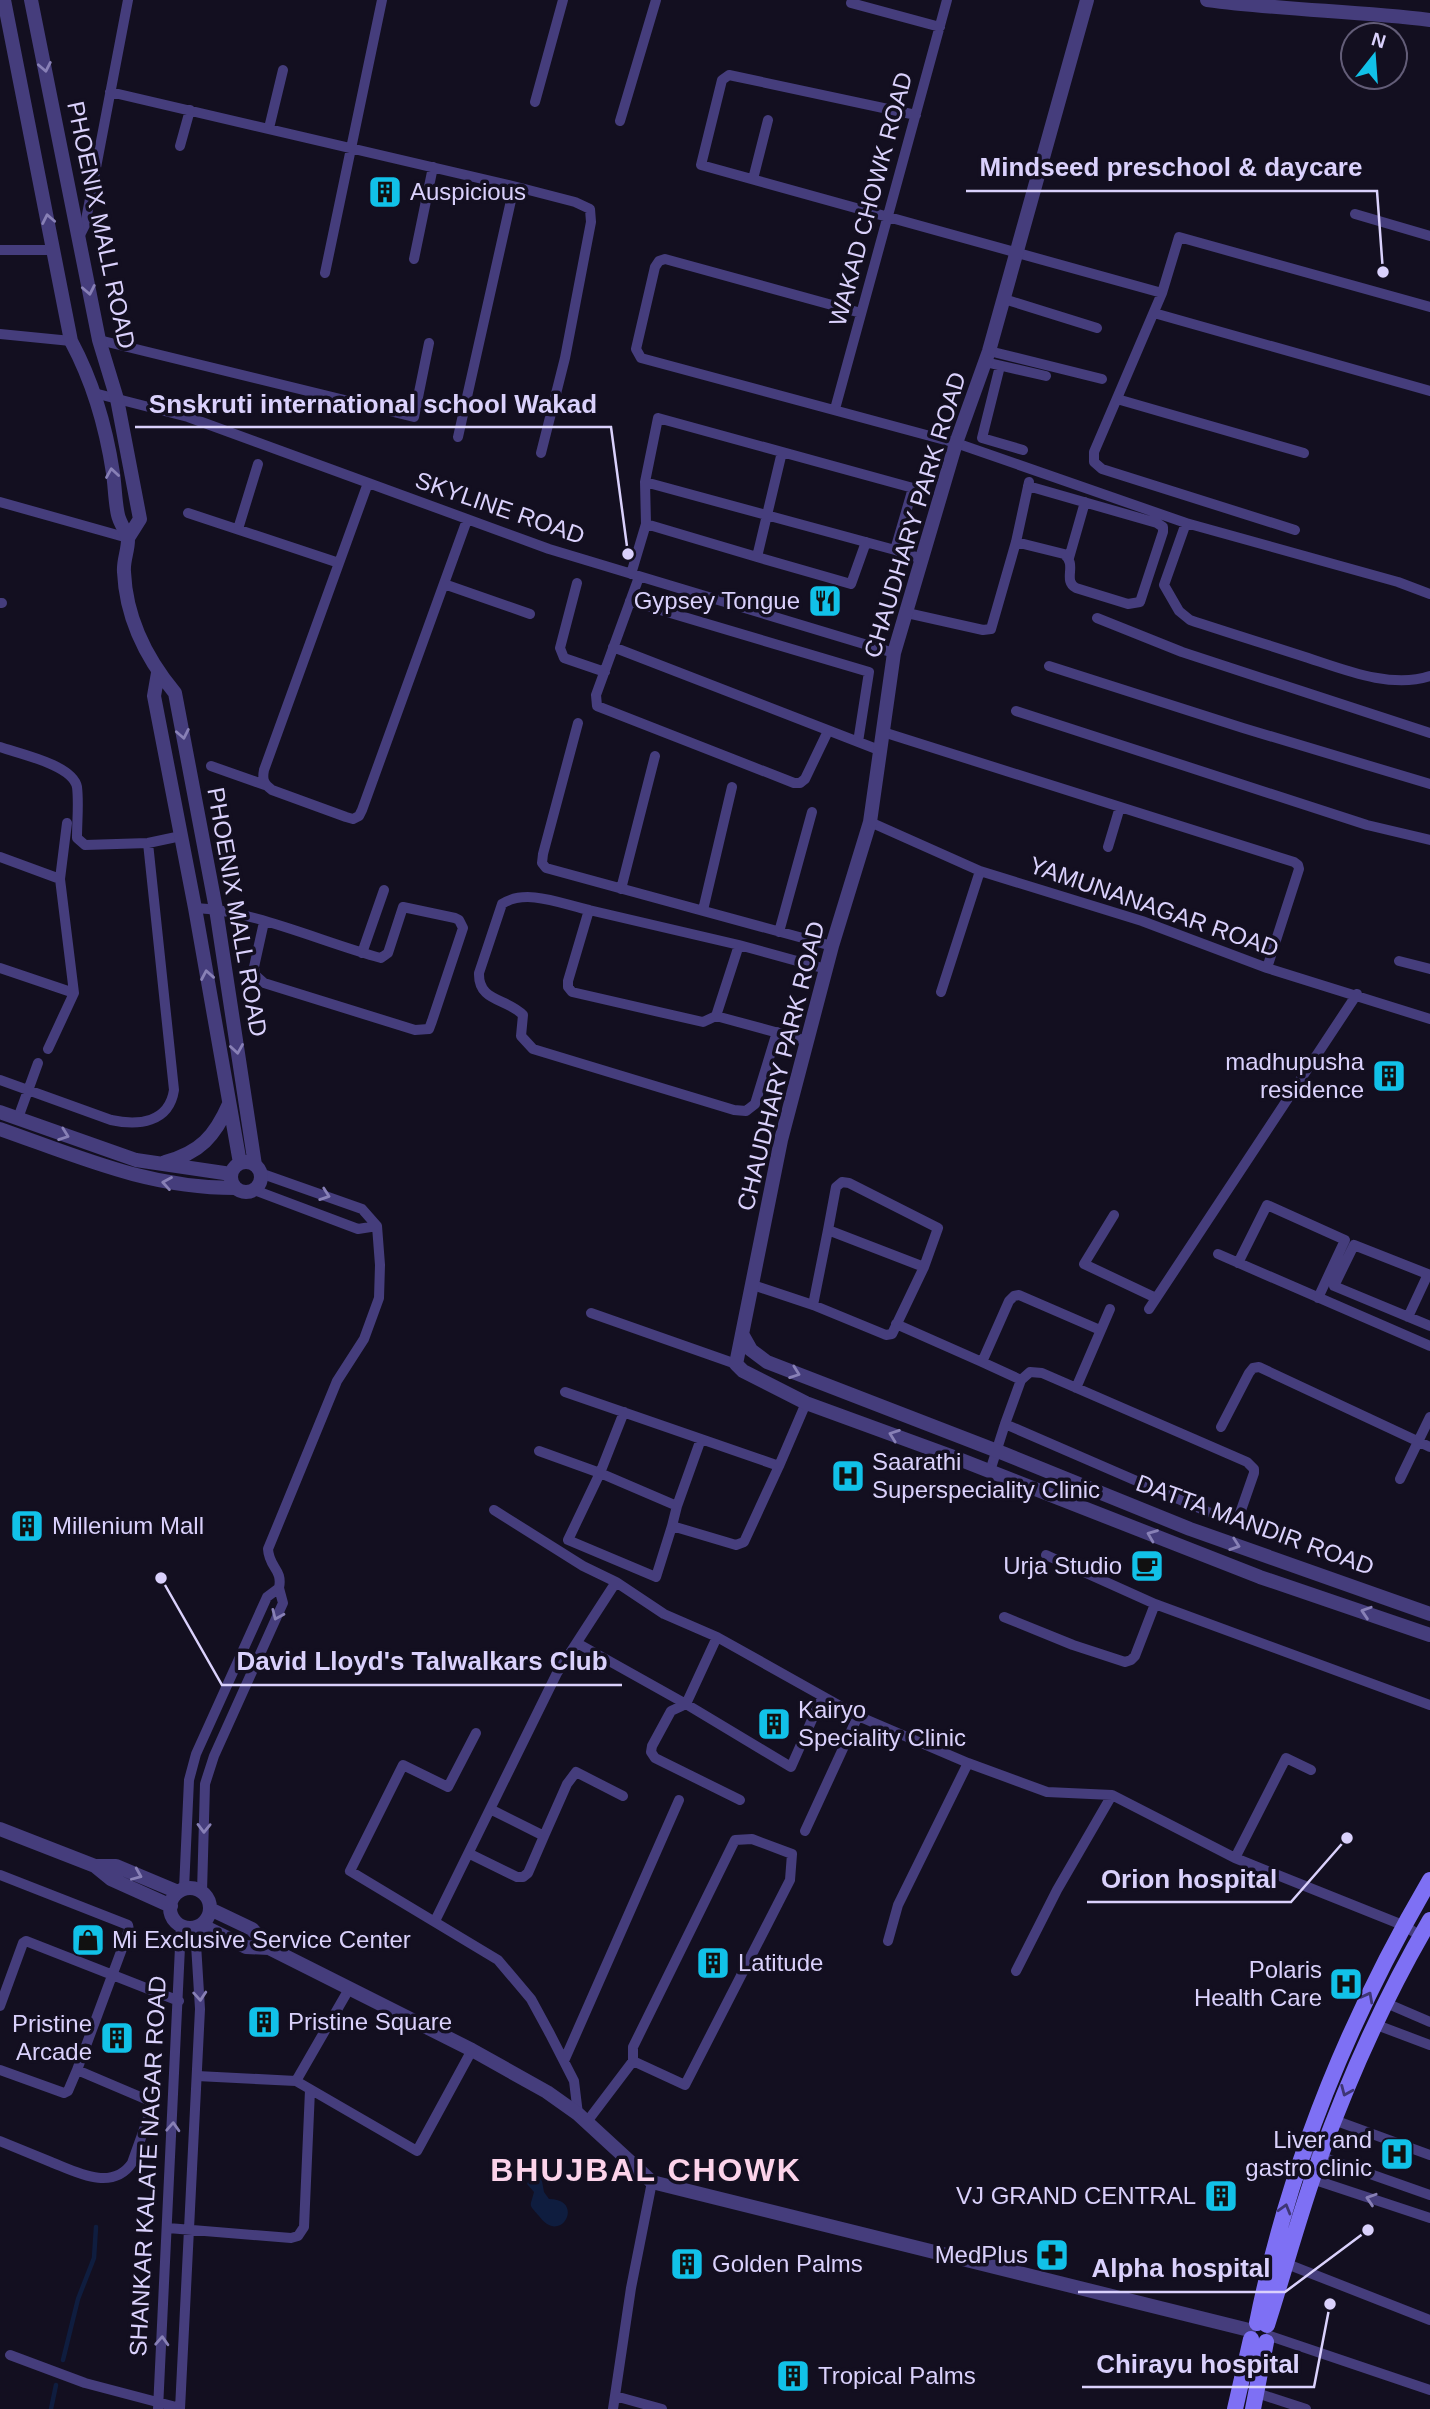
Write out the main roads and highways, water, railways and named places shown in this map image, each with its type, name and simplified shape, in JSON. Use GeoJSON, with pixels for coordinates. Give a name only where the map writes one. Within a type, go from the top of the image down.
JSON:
{"type":"FeatureCollection","features":[{"type":"Feature","properties":{"kind":"main road"},"geometry":{"type":"LineString","coordinates":[[1253,2409],[1257,2393],[1267,2273],[1302,2150],[1358,2017],[1428,1887]]}},
{"type":"Feature","properties":{"kind":"main road"},"geometry":{"type":"LineString","coordinates":[[1235,2409],[1260,2333],[1287,2264],[1312,2179],[1334,2120],[1374,2024],[1430,1920]]}},
{"type":"Feature","properties":{"kind":"water"},"geometry":{"type":"Polygon","coordinates":[[[531,2175],[541,2176],[544,2192],[549,2199],[560,2201],[566,2206],[568,2213],[562,2224],[547,2224],[532,2207],[534,2192],[527,2184],[531,2175]]]}},
{"type":"Feature","properties":{"kind":"waterway"},"geometry":{"type":"LineString","coordinates":[[63,2360],[78,2299],[94,2258],[96,2227]]}},
{"type":"Feature","properties":{"kind":"waterway"},"geometry":{"type":"LineString","coordinates":[[51,2409],[56,2385]]}},
{"type":"Feature","properties":{"kind":"place","name":"Auspicious"},"geometry":{"type":"Point","coordinates":[385,192]}},
{"type":"Feature","properties":{"kind":"place","name":"Mindseed preschool & daycare"},"geometry":{"type":"Point","coordinates":[1383,272]}},
{"type":"Feature","properties":{"kind":"place","name":"Snskruti international school Wakad"},"geometry":{"type":"Point","coordinates":[628,554]}},
{"type":"Feature","properties":{"kind":"place","name":"Gypsey Tongue"},"geometry":{"type":"Point","coordinates":[825,601]}},
{"type":"Feature","properties":{"kind":"place","name":"madhupusha residence"},"geometry":{"type":"Point","coordinates":[1389,1076]}},
{"type":"Feature","properties":{"kind":"place","name":"Saarathi Superspeciality Clinic"},"geometry":{"type":"Point","coordinates":[848,1476]}},
{"type":"Feature","properties":{"kind":"place","name":"Millenium Mall"},"geometry":{"type":"Point","coordinates":[27,1526]}},
{"type":"Feature","properties":{"kind":"place","name":"Urja Studio"},"geometry":{"type":"Point","coordinates":[1147,1566]}},
{"type":"Feature","properties":{"kind":"place","name":"David Lloyd's Talwalkars Club"},"geometry":{"type":"Point","coordinates":[161,1578]}},
{"type":"Feature","properties":{"kind":"place","name":"Kairyo Speciality Clinic"},"geometry":{"type":"Point","coordinates":[774,1724]}},
{"type":"Feature","properties":{"kind":"place","name":"Orion hospital"},"geometry":{"type":"Point","coordinates":[1347,1838]}},
{"type":"Feature","properties":{"kind":"place","name":"Mi Exclusive Service Center"},"geometry":{"type":"Point","coordinates":[88,1940]}},
{"type":"Feature","properties":{"kind":"place","name":"Latitude"},"geometry":{"type":"Point","coordinates":[713,1963]}},
{"type":"Feature","properties":{"kind":"place","name":"Polaris Health Care"},"geometry":{"type":"Point","coordinates":[1346,1984]}},
{"type":"Feature","properties":{"kind":"place","name":"Pristine Square"},"geometry":{"type":"Point","coordinates":[264,2022]}},
{"type":"Feature","properties":{"kind":"place","name":"Pristine Arcade"},"geometry":{"type":"Point","coordinates":[117,2038]}},
{"type":"Feature","properties":{"kind":"place","name":"Liver and gastro clinic"},"geometry":{"type":"Point","coordinates":[1397,2154]}},
{"type":"Feature","properties":{"kind":"place","name":"VJ GRAND CENTRAL"},"geometry":{"type":"Point","coordinates":[1221,2196]}},
{"type":"Feature","properties":{"kind":"place","name":"Alpha hospital"},"geometry":{"type":"Point","coordinates":[1368,2230]}},
{"type":"Feature","properties":{"kind":"place","name":"MedPlus"},"geometry":{"type":"Point","coordinates":[1052,2255]}},
{"type":"Feature","properties":{"kind":"place","name":"Golden Palms"},"geometry":{"type":"Point","coordinates":[687,2264]}},
{"type":"Feature","properties":{"kind":"place","name":"Chirayu hospital"},"geometry":{"type":"Point","coordinates":[1330,2304]}},
{"type":"Feature","properties":{"kind":"place","name":"Tropical Palms"},"geometry":{"type":"Point","coordinates":[793,2376]}},
{"type":"Feature","properties":{"kind":"district","name":"BHUJBAL CHOWK"},"geometry":{"type":"Point","coordinates":[646,2170]}}]}
